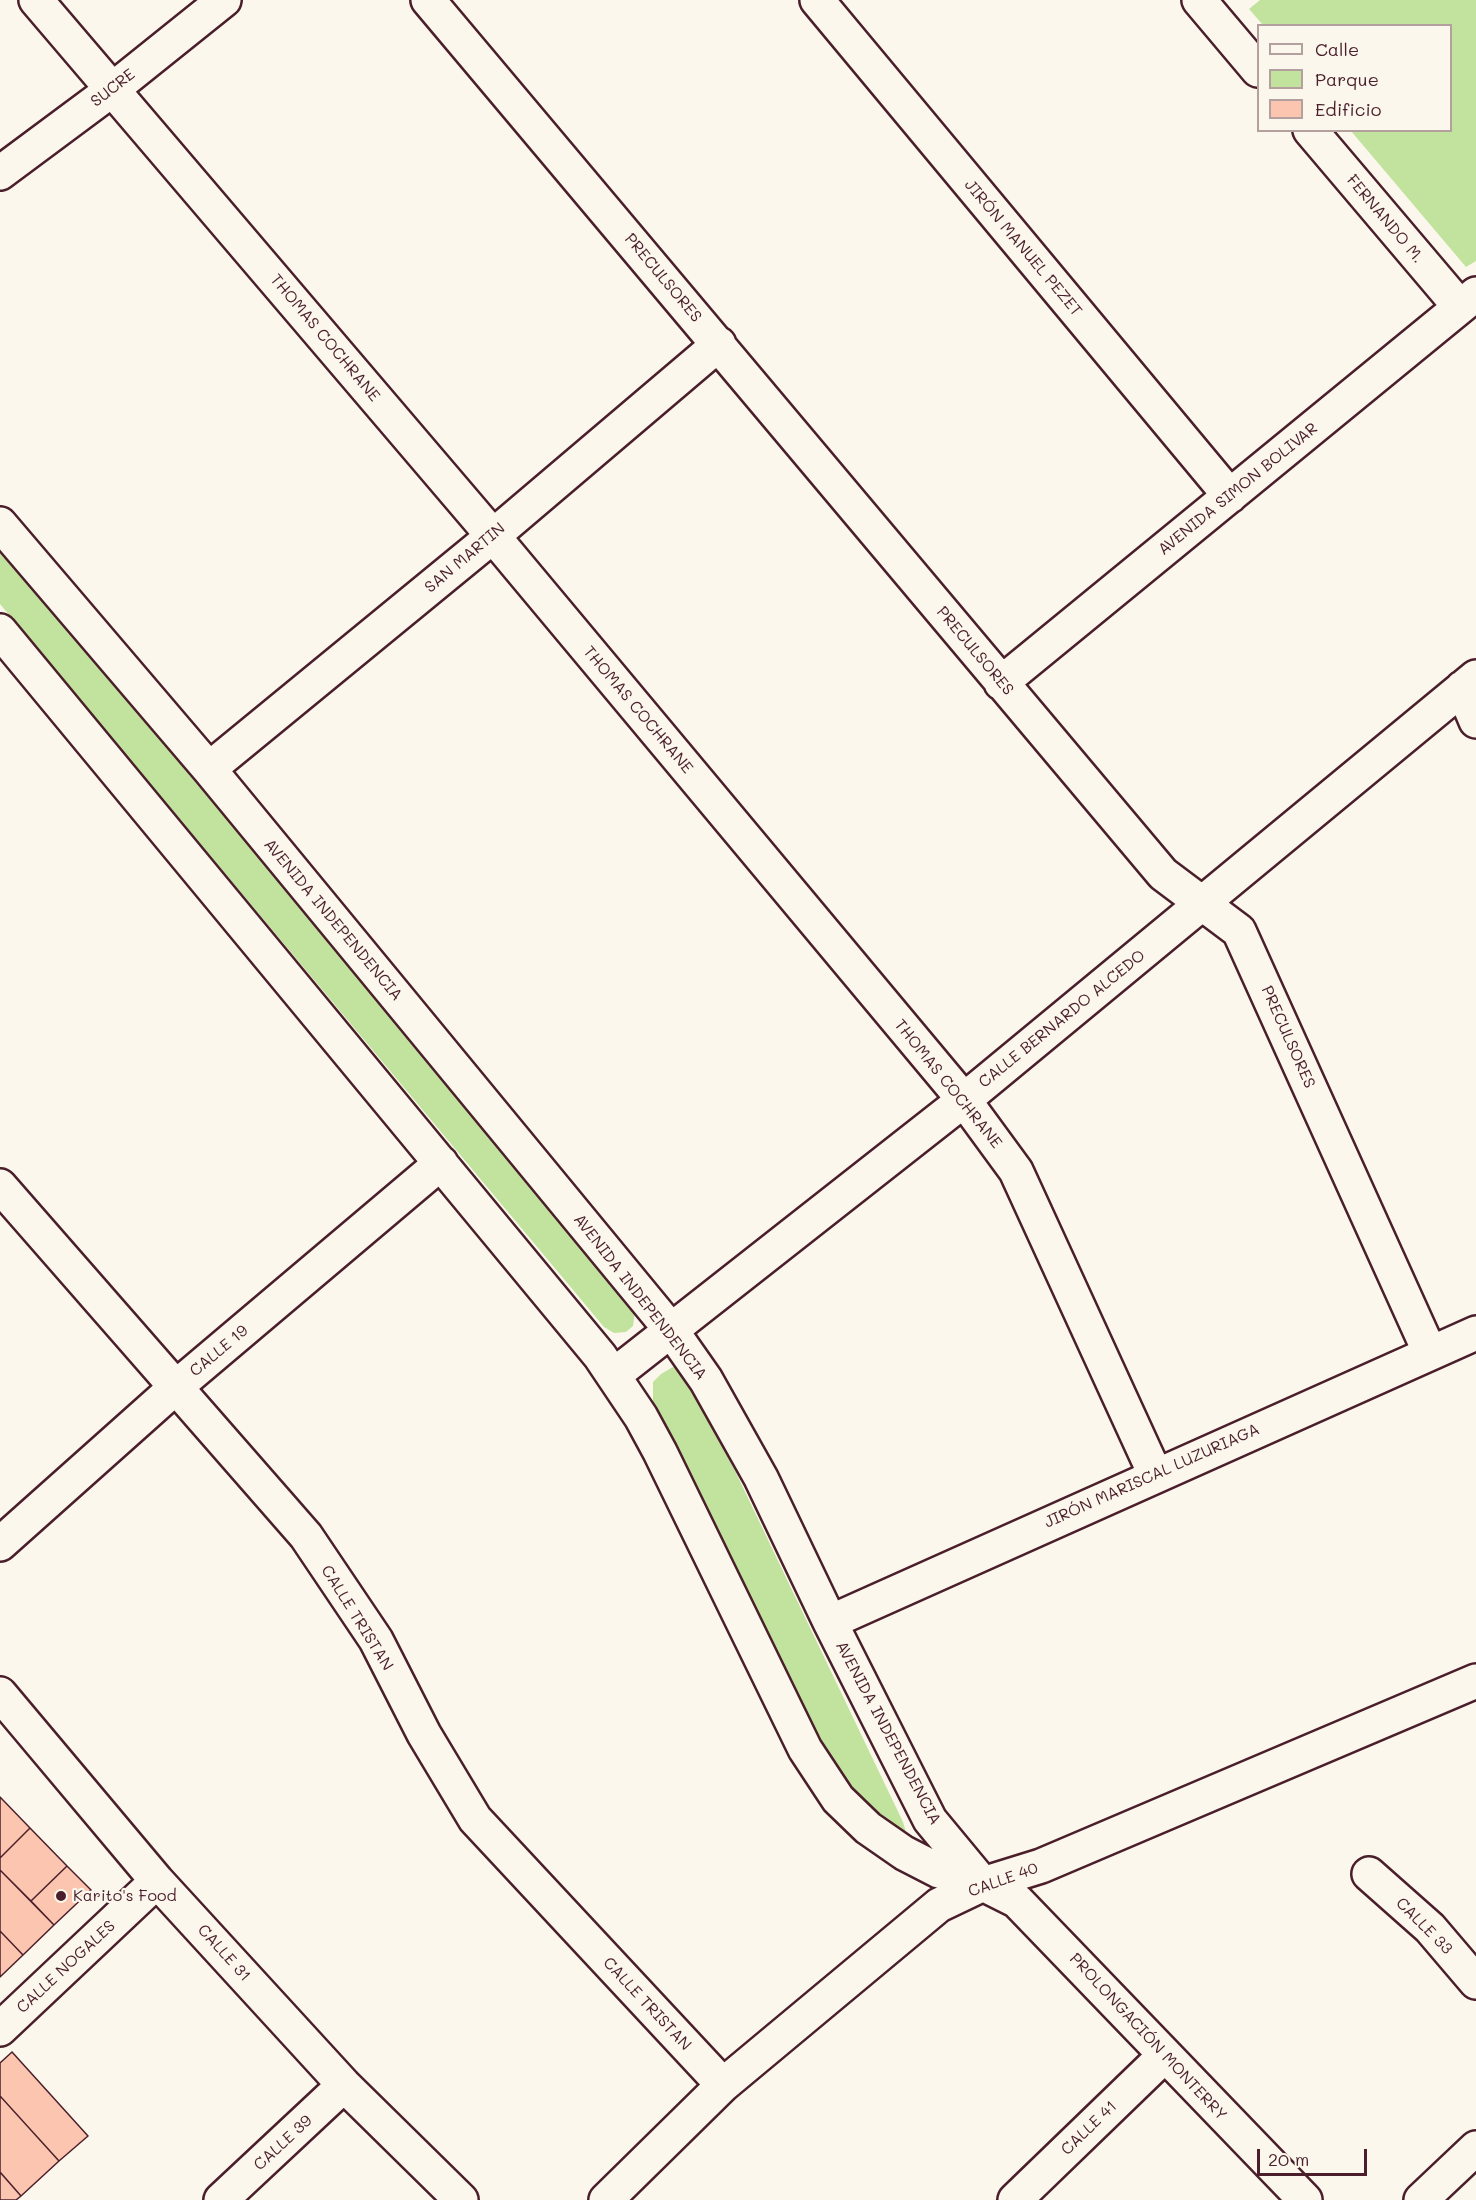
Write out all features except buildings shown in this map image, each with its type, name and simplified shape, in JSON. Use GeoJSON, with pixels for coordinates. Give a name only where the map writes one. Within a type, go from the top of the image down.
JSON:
{"type":"FeatureCollection","features":[{"type":"Feature","properties":{"kind":"street","name":"THOMAS COCHRANE"},"geometry":{"type":"LineString","coordinates":[[36,0],[493,536],[964,1100],[1016,1170],[1155,1474]]}},
{"type":"Feature","properties":{"kind":"street","name":"SUCRE"},"geometry":{"type":"LineString","coordinates":[[0,173],[113,89],[224,0]]}},
{"type":"Feature","properties":{"kind":"street","name":"PRECULSORES"},"geometry":{"type":"LineString","coordinates":[[428,0],[1163,874],[1231,924],[1245,939],[1430,1353]]}},
{"type":"Feature","properties":{"kind":"street","name":"JIRÓN MANUEL PEZET"},"geometry":{"type":"LineString","coordinates":[[817,0],[1230,496]]}},
{"type":"Feature","properties":{"kind":"street"},"geometry":{"type":"LineString","coordinates":[[1199,0],[1257,69]]}},
{"type":"Feature","properties":{"kind":"street","name":"FERNANDO M."},"geometry":{"type":"LineString","coordinates":[[1312,132],[1468,301]]}},
{"type":"Feature","properties":{"kind":"street","name":"AVENIDA SIMON BOLIVAR"},"geometry":{"type":"LineString","coordinates":[[1001,683],[1468,301]]}},
{"type":"Feature","properties":{"kind":"street","name":"SAN MARTIN"},"geometry":{"type":"LineString","coordinates":[[209,769],[493,536],[719,344]]}},
{"type":"Feature","properties":{"kind":"street","name":"AVENIDA INDEPENDENCIA"},"geometry":{"type":"LineString","coordinates":[[0,524],[209,769],[670,1330],[706,1380],[761,1478],[830,1622],[930,1820],[983,1884]]}},
{"type":"Feature","properties":{"kind":"street"},"geometry":{"type":"LineString","coordinates":[[0,631],[584,1334],[614,1375],[660,1452],[806,1749],[838,1798],[868,1828],[904,1853],[939,1870],[983,1884]]}},
{"type":"Feature","properties":{"kind":"street"},"geometry":{"type":"LineString","coordinates":[[1469,682],[1476,721]]}},
{"type":"Feature","properties":{"kind":"street","name":"CALLE BERNARDO ALCEDO"},"geometry":{"type":"LineString","coordinates":[[614,1375],[964,1100],[1469,682]]}},
{"type":"Feature","properties":{"kind":"street","name":"CALLE 19"},"geometry":{"type":"LineString","coordinates":[[0,1544],[176,1387],[441,1163]]}},
{"type":"Feature","properties":{"kind":"street","name":"CALLE TRISTAN"},"geometry":{"type":"LineString","coordinates":[[0,1186],[306,1536],[376,1640],[424,1734],[475,1819],[723,2085]]}},
{"type":"Feature","properties":{"kind":"street","name":"JIRÓN MARISCAL LUZURIAGA"},"geometry":{"type":"LineString","coordinates":[[830,1622],[1155,1474],[1476,1333]]}},
{"type":"Feature","properties":{"kind":"street","name":"CALLE 40"},"geometry":{"type":"LineString","coordinates":[[606,2200],[723,2085],[939,1905],[983,1884],[1041,1866],[1476,1681]]}},
{"type":"Feature","properties":{"kind":"street","name":"CALLE 31"},"geometry":{"type":"LineString","coordinates":[[0,1694],[158,1881],[344,2085],[461,2200]]}},
{"type":"Feature","properties":{"kind":"street","name":"CALLE 33"},"geometry":{"type":"LineString","coordinates":[[1369,1874],[1430,1928],[1476,1982]]}},
{"type":"Feature","properties":{"kind":"street","name":"CALLE NOGALES"},"geometry":{"type":"LineString","coordinates":[[0,2029],[158,1881]]}},
{"type":"Feature","properties":{"kind":"street","name":"PROLONGACIÓN MONTERRY"},"geometry":{"type":"LineString","coordinates":[[983,1884],[1017,1901],[1040,1922],[1164,2056],[1305,2200]]}},
{"type":"Feature","properties":{"kind":"street","name":"CALLE 41"},"geometry":{"type":"LineString","coordinates":[[1015,2200],[1164,2056]]}},
{"type":"Feature","properties":{"kind":"street","name":"CALLE 39"},"geometry":{"type":"LineString","coordinates":[[221,2200],[344,2085]]}},
{"type":"Feature","properties":{"kind":"street"},"geometry":{"type":"LineString","coordinates":[[1421,2200],[1476,2148]]}},
{"type":"Feature","properties":{"kind":"green space"},"geometry":{"type":"Polygon","coordinates":[[[1260,0],[1476,0],[1476,261],[1466,267],[1352,132],[1452,132],[1452,24],[1262,24],[1249,9],[1260,0]]]}},
{"type":"Feature","properties":{"kind":"green space"},"geometry":{"type":"Polygon","coordinates":[[[0,548],[415,1043],[635,1311],[633,1326],[626,1332],[614,1333],[604,1327],[0,604],[0,548]]]}},
{"type":"Feature","properties":{"kind":"green space"},"geometry":{"type":"Polygon","coordinates":[[[673,1367],[684,1370],[692,1381],[903,1822],[906,1832],[902,1836],[889,1830],[846,1780],[807,1716],[653,1402],[653,1382],[673,1367]]]}},
{"type":"Feature","properties":{"kind":"place","name":"Karito's Food"},"geometry":{"type":"Point","coordinates":[61,1896]}}]}
